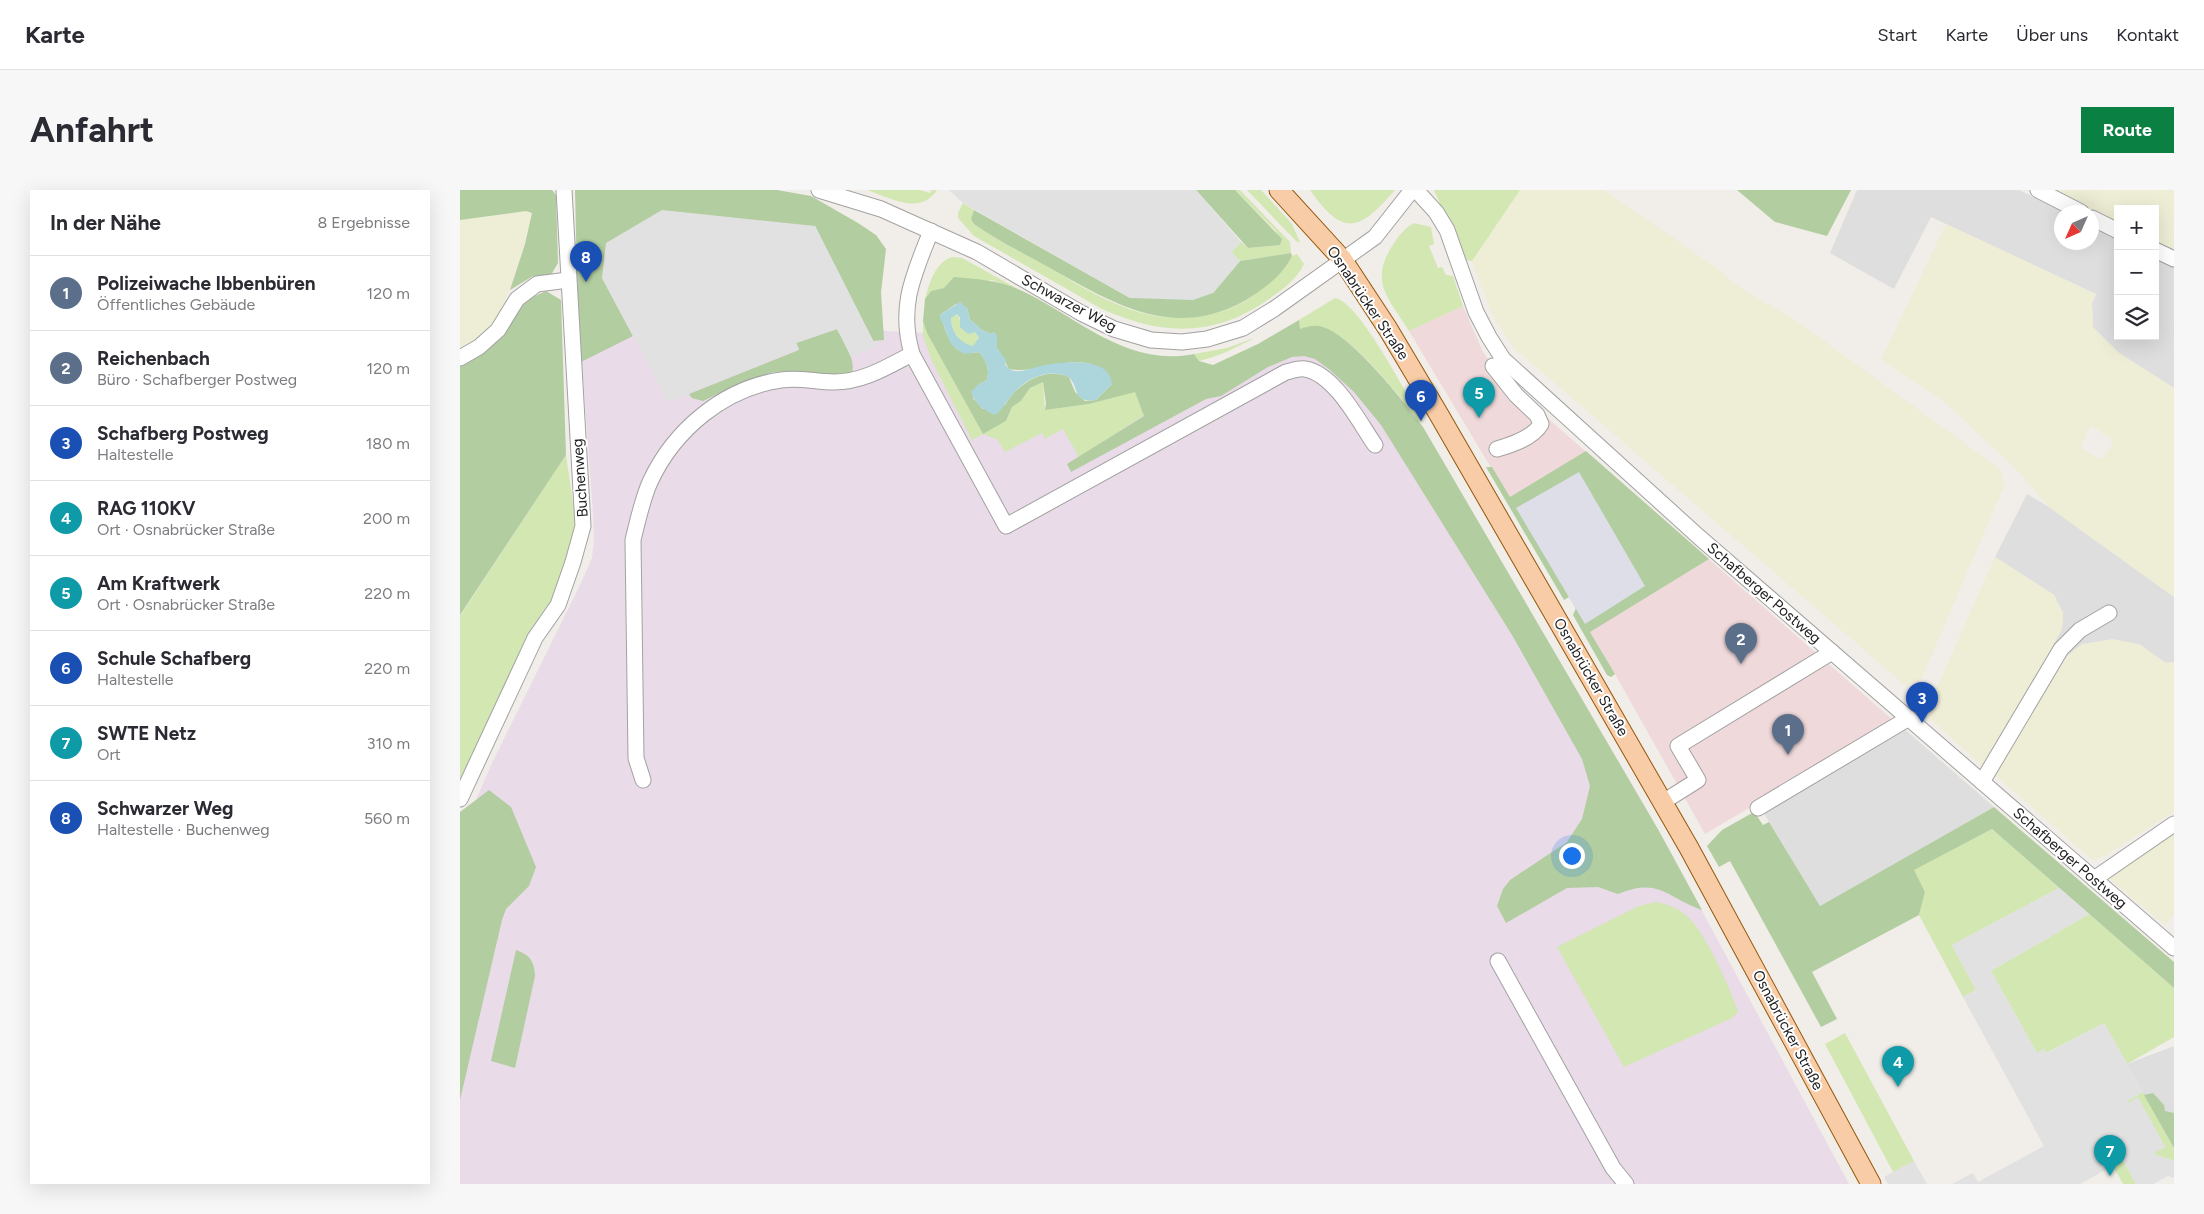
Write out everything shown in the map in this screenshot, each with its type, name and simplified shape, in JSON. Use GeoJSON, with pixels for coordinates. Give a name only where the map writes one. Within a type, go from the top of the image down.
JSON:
{"type":"FeatureCollection","features":[{"type":"Feature","properties":{"kind":"main road","name":"Osnabrücker Straße"},"geometry":{"type":"LineString","coordinates":[[1279,190],[1342,260],[1388,329],[1663,802],[1871,1184]]}},
{"type":"Feature","properties":{"kind":"street","name":"Buchenweg"},"geometry":{"type":"LineString","coordinates":[[460,799],[535,638],[558,605],[583,526],[564,190]]}},
{"type":"Feature","properties":{"kind":"street","name":"Schwarzer Weg"},"geometry":{"type":"LineString","coordinates":[[819,190],[881,208],[977,252],[1081,313],[1114,329],[1151,340],[1182,342],[1207,339],[1243,328],[1274,308],[1375,236],[1412,190]]}},
{"type":"Feature","properties":{"kind":"street","name":"Schafberger Postweg"},"geometry":{"type":"LineString","coordinates":[[1416,190],[1436,212],[1447,230],[1476,312],[1489,338],[1504,359],[1699,538],[2174,948]]}},
{"type":"Feature","properties":{"kind":"street"},"geometry":{"type":"LineString","coordinates":[[2038,190],[2067,205]]}},
{"type":"Feature","properties":{"kind":"street"},"geometry":{"type":"LineString","coordinates":[[2099,222],[2114,229]]}},
{"type":"Feature","properties":{"kind":"street"},"geometry":{"type":"LineString","coordinates":[[932,231],[912,280],[907,300],[909,344],[912,354],[1006,526],[1286,372],[1305,369],[1323,378],[1340,394],[1375,445]]}},
{"type":"Feature","properties":{"kind":"street"},"geometry":{"type":"LineString","coordinates":[[2159,252],[2174,259]]}},
{"type":"Feature","properties":{"kind":"street"},"geometry":{"type":"LineString","coordinates":[[460,358],[480,347],[498,330],[517,300],[537,284],[568,280]]}},
{"type":"Feature","properties":{"kind":"street"},"geometry":{"type":"LineString","coordinates":[[643,780],[636,758],[633,540],[641,507],[662,460],[677,439],[696,420],[711,408],[737,393],[762,383],[792,378],[834,382],[870,376],[912,354]]}},
{"type":"Feature","properties":{"kind":"street"},"geometry":{"type":"LineString","coordinates":[[1493,366],[1516,395],[1537,416],[1541,424],[1536,431],[1512,445],[1497,449]]}},
{"type":"Feature","properties":{"kind":"street"},"geometry":{"type":"LineString","coordinates":[[1982,782],[2061,649],[2080,630],[2109,613]]}},
{"type":"Feature","properties":{"kind":"street"},"geometry":{"type":"LineString","coordinates":[[1663,802],[1698,780],[1678,746],[1832,652]]}},
{"type":"Feature","properties":{"kind":"street"},"geometry":{"type":"LineString","coordinates":[[1758,808],[1909,718]]}},
{"type":"Feature","properties":{"kind":"street"},"geometry":{"type":"LineString","coordinates":[[2094,879],[2174,824]]}},
{"type":"Feature","properties":{"kind":"street"},"geometry":{"type":"LineString","coordinates":[[1498,962],[1614,1168],[1626,1184]]}},
{"type":"Feature","properties":{"kind":"shaded area"},"geometry":{"type":"Polygon","coordinates":[[[582,190],[886,331],[927,333],[983,434],[1179,381],[1300,329],[1423,427],[1659,831],[1849,1184],[460,1184],[460,837],[492,763],[592,558],[594,538],[593,514],[579,321],[582,190]]]}},
{"type":"Feature","properties":{"kind":"shaded area"},"geometry":{"type":"Polygon","coordinates":[[[949,190],[1196,190],[1241,242],[1231,252],[1240,261],[1213,293],[1193,300],[1130,298],[963,203],[949,190]]]}},
{"type":"Feature","properties":{"kind":"shaded area"},"geometry":{"type":"Polygon","coordinates":[[[1857,190],[2019,190],[2054,207],[2054,250],[2099,250],[2099,230],[2114,237],[2114,340],[2159,340],[2159,260],[2174,267],[2174,388],[2119,353],[2093,327],[2092,303],[2096,294],[1931,217],[1894,289],[1830,253],[1857,190]]]}},
{"type":"Feature","properties":{"kind":"shaded area"},"geometry":{"type":"Polygon","coordinates":[[[662,210],[815,226],[876,346],[851,357],[837,329],[796,343],[799,349],[668,402],[602,278],[606,243],[662,210]]]}},
{"type":"Feature","properties":{"kind":"shaded area"},"geometry":{"type":"Polygon","coordinates":[[[1463,306],[1483,352],[1495,368],[1520,394],[1895,722],[1705,834],[1615,674],[1409,331],[1463,306]]]}},
{"type":"Feature","properties":{"kind":"shaded area"},"geometry":{"type":"Polygon","coordinates":[[[1579,472],[1645,586],[1585,624],[1516,508],[1579,472]]]}},
{"type":"Feature","properties":{"kind":"shaded area"},"geometry":{"type":"Polygon","coordinates":[[[2027,494],[2049,507],[2174,597],[2174,662],[2166,663],[2139,644],[2062,660],[2049,652],[2062,629],[2063,613],[2054,595],[1995,557],[2027,494]]]}},
{"type":"Feature","properties":{"kind":"shaded area"},"geometry":{"type":"Polygon","coordinates":[[[1902,727],[1994,807],[1820,906],[1763,812],[1902,727]]]}},
{"type":"Feature","properties":{"kind":"shaded area"},"geometry":{"type":"Polygon","coordinates":[[[2059,888],[2089,914],[1991,971],[2037,1053],[2044,1049],[2047,1053],[2104,1023],[2143,1092],[2127,1101],[2128,1103],[2138,1097],[2165,1147],[2155,1152],[2156,1155],[2174,1161],[2174,1178],[2168,1176],[2153,1184],[2136,1184],[2123,1160],[2080,1184],[1952,1184],[1973,1173],[1978,1182],[2044,1146],[1963,997],[1976,990],[1952,945],[2059,888]]]}},
{"type":"Feature","properties":{"kind":"shaded area"},"geometry":{"type":"Polygon","coordinates":[[[2174,1046],[2174,1148],[2127,1064],[2174,1046]]]}},
{"type":"Feature","properties":{"kind":"shaded area"},"geometry":{"type":"Polygon","coordinates":[[[1914,1161],[1927,1184],[1888,1184],[1884,1177],[1914,1161]]]}},
{"type":"Feature","properties":{"kind":"green space"},"geometry":{"type":"Polygon","coordinates":[[[460,190],[552,190],[556,195],[558,263],[551,275],[533,276],[510,290],[525,244],[532,213],[526,211],[460,220],[460,190]]]}},
{"type":"Feature","properties":{"kind":"green space"},"geometry":{"type":"Polygon","coordinates":[[[575,190],[777,190],[811,196],[876,235],[886,249],[881,292],[884,340],[873,341],[815,226],[602,278],[633,336],[579,363],[575,190]]]}},
{"type":"Feature","properties":{"kind":"green space"},"geometry":{"type":"Polygon","coordinates":[[[867,190],[920,190],[930,193],[932,190],[937,190],[930,198],[914,204],[905,203],[867,190]]]}},
{"type":"Feature","properties":{"kind":"green space"},"geometry":{"type":"Polygon","coordinates":[[[1196,190],[1235,190],[1282,239],[1280,245],[1248,248],[1196,190]]]}},
{"type":"Feature","properties":{"kind":"green space"},"geometry":{"type":"Polygon","coordinates":[[[1235,190],[1240,190],[1290,242],[1291,253],[1240,261],[1231,252],[1241,242],[1248,248],[1280,245],[1276,231],[1235,190]]]}},
{"type":"Feature","properties":{"kind":"green space"},"geometry":{"type":"Polygon","coordinates":[[[1247,190],[1261,190],[1292,224],[1300,242],[1297,242],[1247,190]]]}},
{"type":"Feature","properties":{"kind":"green space"},"geometry":{"type":"Polygon","coordinates":[[[1310,190],[1395,190],[1371,214],[1361,221],[1352,223],[1342,222],[1333,216],[1310,190]]]}},
{"type":"Feature","properties":{"kind":"green space"},"geometry":{"type":"Polygon","coordinates":[[[1434,190],[1520,190],[1472,261],[1465,260],[1434,190]]]}},
{"type":"Feature","properties":{"kind":"green space"},"geometry":{"type":"Polygon","coordinates":[[[1520,190],[1603,190],[1717,268],[1736,285],[1798,322],[2001,470],[2004,486],[1921,680],[1905,685],[1514,348],[1493,316],[1472,261],[1520,190]]]}},
{"type":"Feature","properties":{"kind":"green space"},"geometry":{"type":"Polygon","coordinates":[[[1737,190],[1851,190],[1827,236],[1775,222],[1737,190]]]}},
{"type":"Feature","properties":{"kind":"green space"},"geometry":{"type":"Polygon","coordinates":[[[2054,190],[2174,190],[2174,250],[2159,243],[2159,205],[2114,205],[2114,220],[2099,212],[2099,205],[2084,205],[2054,190]]]}},
{"type":"Feature","properties":{"kind":"green space"},"geometry":{"type":"Polygon","coordinates":[[[963,203],[974,210],[971,219],[974,224],[1001,241],[1104,298],[1141,313],[1177,318],[1214,314],[1247,300],[1282,270],[1292,256],[1297,254],[1304,264],[1294,279],[1284,288],[1248,312],[1228,321],[1207,326],[1186,329],[1165,328],[1144,324],[1100,308],[974,236],[958,218],[958,213],[963,203]]]}},
{"type":"Feature","properties":{"kind":"green space"},"geometry":{"type":"Polygon","coordinates":[[[974,210],[1130,298],[1213,293],[1240,261],[1291,253],[1292,256],[1284,269],[1272,281],[1246,300],[1220,312],[1194,317],[1169,317],[1145,313],[1121,305],[1002,242],[974,224],[971,219],[974,210]]]}},
{"type":"Feature","properties":{"kind":"green space"},"geometry":{"type":"Polygon","coordinates":[[[526,211],[532,213],[525,244],[502,310],[494,324],[485,334],[460,353],[460,220],[526,211]]]}},
{"type":"Feature","properties":{"kind":"green space"},"geometry":{"type":"Polygon","coordinates":[[[1414,223],[1431,227],[1434,244],[1429,246],[1438,268],[1442,267],[1446,275],[1453,276],[1463,306],[1409,331],[1385,292],[1382,272],[1391,248],[1403,231],[1414,223]]]}},
{"type":"Feature","properties":{"kind":"green space"},"geometry":{"type":"Polygon","coordinates":[[[1946,224],[2096,294],[2092,303],[2093,328],[2119,353],[2174,388],[2174,597],[2049,507],[2019,472],[1947,404],[1881,360],[1946,224]],[[2090,425],[2081,448],[2102,460],[2114,441],[2090,425]]]}},
{"type":"Feature","properties":{"kind":"green space"},"geometry":{"type":"Polygon","coordinates":[[[953,257],[962,258],[1018,289],[992,280],[931,291],[925,299],[931,280],[938,268],[942,263],[953,257]]]}},
{"type":"Feature","properties":{"kind":"green space"},"geometry":{"type":"Polygon","coordinates":[[[954,277],[986,280],[1002,284],[1018,289],[1102,337],[1123,346],[1146,353],[1169,356],[1194,354],[1199,361],[1213,365],[1258,344],[1299,320],[1300,329],[1319,326],[1331,331],[1345,341],[1376,369],[1423,427],[1659,831],[1702,910],[1653,888],[1632,889],[1618,894],[1598,887],[1567,888],[1506,923],[1497,906],[1503,889],[1510,880],[1567,842],[1582,819],[1590,786],[1582,759],[1512,635],[1381,425],[1354,392],[1330,370],[1315,359],[1304,356],[1292,357],[1268,367],[1221,396],[1206,399],[1071,472],[1067,464],[1144,416],[1135,392],[1089,404],[1045,410],[1043,382],[1030,388],[1021,401],[1012,407],[1006,421],[983,434],[927,333],[923,321],[925,299],[931,291],[944,288],[954,277]],[[956,304],[940,315],[948,337],[956,348],[962,352],[979,352],[986,362],[988,370],[986,381],[979,384],[973,398],[983,409],[1005,405],[1010,397],[1024,384],[1041,375],[1060,374],[1069,377],[1075,392],[1085,401],[1096,400],[1112,384],[1101,369],[1086,363],[1075,362],[1029,369],[1009,369],[997,348],[994,332],[991,334],[980,329],[970,320],[967,308],[956,304]]]}},
{"type":"Feature","properties":{"kind":"green space"},"geometry":{"type":"Polygon","coordinates":[[[546,291],[561,300],[566,455],[460,615],[460,362],[531,298],[546,291]]]}},
{"type":"Feature","properties":{"kind":"green space"},"geometry":{"type":"Polygon","coordinates":[[[1335,298],[1345,303],[1370,332],[1423,421],[1420,423],[1379,372],[1354,347],[1323,328],[1311,327],[1300,329],[1299,320],[1335,298]]]}},
{"type":"Feature","properties":{"kind":"green space"},"geometry":{"type":"Polygon","coordinates":[[[957,314],[965,330],[975,332],[979,339],[973,347],[960,340],[953,328],[951,318],[957,314]]]}},
{"type":"Feature","properties":{"kind":"green space"},"geometry":{"type":"Polygon","coordinates":[[[923,321],[927,333],[983,434],[972,440],[932,361],[923,336],[923,321]]]}},
{"type":"Feature","properties":{"kind":"green space"},"geometry":{"type":"Polygon","coordinates":[[[837,329],[851,356],[852,372],[834,376],[791,371],[773,372],[743,382],[703,401],[692,398],[689,394],[799,350],[796,343],[837,329]]]}},
{"type":"Feature","properties":{"kind":"green space"},"geometry":{"type":"Polygon","coordinates":[[[1254,338],[1214,357],[1199,361],[1194,354],[1227,348],[1254,338]]]}},
{"type":"Feature","properties":{"kind":"green space"},"geometry":{"type":"Polygon","coordinates":[[[1043,382],[1045,410],[1089,404],[1135,391],[1144,415],[1079,457],[1063,429],[1045,439],[1042,433],[1005,452],[998,440],[983,434],[1006,421],[1012,407],[1021,401],[1030,388],[1043,382]]]}},
{"type":"Feature","properties":{"kind":"green space"},"geometry":{"type":"Polygon","coordinates":[[[1586,451],[1709,559],[1590,632],[1615,674],[1611,677],[1607,675],[1573,615],[1576,608],[1585,623],[1644,586],[1517,508],[1569,597],[1564,600],[1486,467],[1492,467],[1510,497],[1586,451]]]}},
{"type":"Feature","properties":{"kind":"green space"},"geometry":{"type":"Polygon","coordinates":[[[566,455],[576,523],[567,560],[552,602],[460,782],[460,616],[566,455]]]}},
{"type":"Feature","properties":{"kind":"green space"},"geometry":{"type":"Polygon","coordinates":[[[1995,557],[2054,595],[2063,613],[2062,629],[1988,764],[1983,766],[1929,718],[1928,708],[1995,557]]]}},
{"type":"Feature","properties":{"kind":"green space"},"geometry":{"type":"Polygon","coordinates":[[[2113,639],[2138,644],[2166,663],[2174,662],[2174,812],[2106,855],[2093,860],[1995,775],[2062,660],[2082,644],[2113,639]]]}},
{"type":"Feature","properties":{"kind":"green space"},"geometry":{"type":"Polygon","coordinates":[[[489,790],[511,807],[536,867],[529,886],[506,909],[502,920],[460,1100],[460,812],[489,790]]]}},
{"type":"Feature","properties":{"kind":"green space"},"geometry":{"type":"Polygon","coordinates":[[[1994,807],[2174,962],[2174,988],[1992,829],[1914,870],[1925,892],[1919,915],[1812,972],[1837,1019],[1821,1027],[1730,861],[1719,867],[1707,846],[1722,830],[1754,812],[1763,825],[1769,822],[1820,906],[1994,807]]]}},
{"type":"Feature","properties":{"kind":"green space"},"geometry":{"type":"Polygon","coordinates":[[[1992,829],[2059,888],[1952,945],[1976,990],[1963,997],[1919,915],[1925,892],[1913,870],[1992,829]]]}},
{"type":"Feature","properties":{"kind":"green space"},"geometry":{"type":"Polygon","coordinates":[[[2174,830],[2174,914],[2165,925],[2108,878],[2112,873],[2174,830]]]}},
{"type":"Feature","properties":{"kind":"green space"},"geometry":{"type":"Polygon","coordinates":[[[1655,902],[1679,910],[1695,925],[1717,961],[1738,1012],[1732,1018],[1624,1067],[1557,947],[1639,906],[1655,902]]]}},
{"type":"Feature","properties":{"kind":"green space"},"geometry":{"type":"Polygon","coordinates":[[[2089,914],[2174,988],[2174,1037],[2127,1064],[2104,1023],[2046,1053],[2037,1053],[1991,971],[2089,914]]]}},
{"type":"Feature","properties":{"kind":"green space"},"geometry":{"type":"Polygon","coordinates":[[[516,950],[525,954],[530,959],[534,966],[535,976],[515,1068],[491,1061],[516,950]]]}},
{"type":"Feature","properties":{"kind":"green space"},"geometry":{"type":"Polygon","coordinates":[[[1845,1033],[1914,1161],[1893,1172],[1825,1044],[1845,1033]]]}},
{"type":"Feature","properties":{"kind":"green space"},"geometry":{"type":"Polygon","coordinates":[[[2143,1092],[2174,1148],[2174,1161],[2156,1155],[2155,1152],[2165,1147],[2138,1098],[2128,1103],[2127,1101],[2143,1092]]]}},
{"type":"Feature","properties":{"kind":"green space"},"geometry":{"type":"Polygon","coordinates":[[[2153,1093],[2164,1105],[2165,1111],[2174,1113],[2174,1148],[2144,1095],[2153,1093]]]}},
{"type":"Feature","properties":{"kind":"green space"},"geometry":{"type":"Polygon","coordinates":[[[2123,1160],[2136,1184],[2123,1184],[2113,1166],[2123,1160]]]}},
{"type":"Feature","properties":{"kind":"water"},"geometry":{"type":"Polygon","coordinates":[[[960,302],[967,308],[970,320],[980,329],[991,334],[994,332],[997,335],[997,348],[1006,360],[1005,364],[1013,371],[1022,371],[1053,364],[1085,363],[1103,369],[1109,375],[1112,384],[1096,400],[1088,400],[1080,397],[1069,377],[1061,374],[1038,376],[1018,388],[995,415],[980,406],[971,392],[979,384],[986,381],[988,370],[984,358],[979,352],[965,354],[958,350],[950,342],[940,315],[960,302]],[[957,314],[951,318],[953,328],[960,340],[973,346],[979,338],[975,332],[968,334],[960,327],[960,318],[957,314]]]}},
{"type":"Feature","properties":{"kind":"place","name":"Schwarzer Weg"},"geometry":{"type":"Point","coordinates":[586,282]}},
{"type":"Feature","properties":{"kind":"place","name":"Am Kraftwerk"},"geometry":{"type":"Point","coordinates":[1479,418]}},
{"type":"Feature","properties":{"kind":"place","name":"Schule Schafberg"},"geometry":{"type":"Point","coordinates":[1421,421]}},
{"type":"Feature","properties":{"kind":"place","name":"Reichenbach"},"geometry":{"type":"Point","coordinates":[1741,664]}},
{"type":"Feature","properties":{"kind":"place","name":"Schafberg Postweg"},"geometry":{"type":"Point","coordinates":[1922,723]}},
{"type":"Feature","properties":{"kind":"place","name":"Polizeiwache Ibbenbüren"},"geometry":{"type":"Point","coordinates":[1788,755]}},
{"type":"Feature","properties":{"kind":"place","name":"RAG 110KV"},"geometry":{"type":"Point","coordinates":[1898,1087]}},
{"type":"Feature","properties":{"kind":"place","name":"SWTE Netz"},"geometry":{"type":"Point","coordinates":[2110,1176]}}]}
